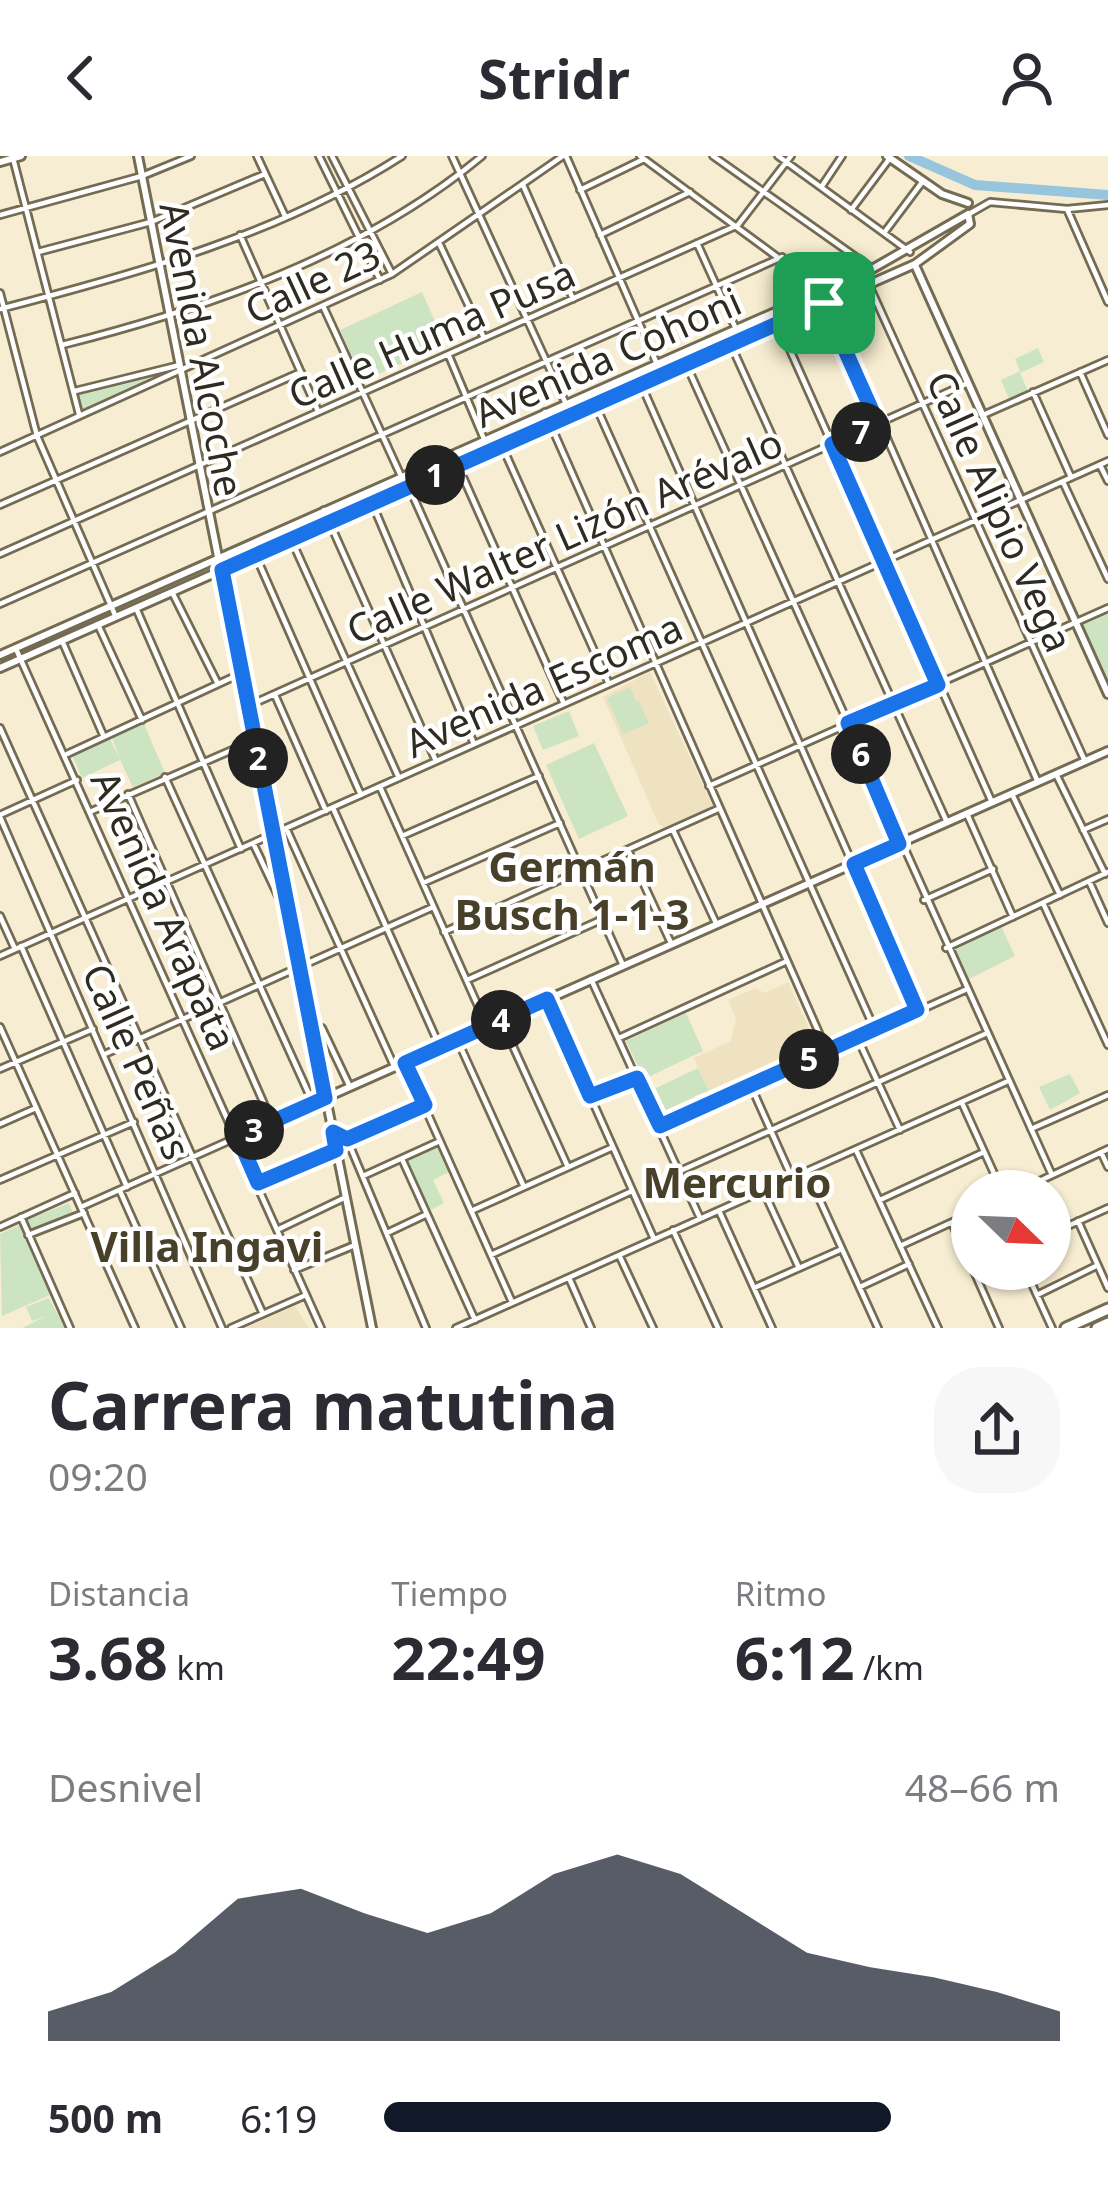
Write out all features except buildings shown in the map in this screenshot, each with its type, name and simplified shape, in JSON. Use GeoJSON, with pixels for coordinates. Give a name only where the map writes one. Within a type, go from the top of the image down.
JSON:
{"type":"FeatureCollection","features":[{"type":"Feature","properties":{"kind":"main road"},"geometry":{"type":"LineString","coordinates":[[1066,1328],[1108,1309]]}},
{"type":"Feature","properties":{"kind":"main road"},"geometry":{"type":"LineString","coordinates":[[1097,1328],[1108,1323]]}},
{"type":"Feature","properties":{"kind":"street","name":"Avenida Alcoche"},"geometry":{"type":"LineString","coordinates":[[138,156],[372,1328]]}},
{"type":"Feature","properties":{"kind":"street"},"geometry":{"type":"LineString","coordinates":[[0,215],[142,176],[191,156]]}},
{"type":"Feature","properties":{"kind":"street"},"geometry":{"type":"LineString","coordinates":[[257,156],[285,216]]}},
{"type":"Feature","properties":{"kind":"street"},"geometry":{"type":"LineString","coordinates":[[319,156],[380,280]]}},
{"type":"Feature","properties":{"kind":"street"},"geometry":{"type":"LineString","coordinates":[[332,156],[392,274]]}},
{"type":"Feature","properties":{"kind":"street"},"geometry":{"type":"LineString","coordinates":[[452,156],[566,404]]}},
{"type":"Feature","properties":{"kind":"street"},"geometry":{"type":"LineString","coordinates":[[62,345],[170,318],[358,236],[482,156]]}},
{"type":"Feature","properties":{"kind":"street"},"geometry":{"type":"LineString","coordinates":[[564,156],[657,364]]}},
{"type":"Feature","properties":{"kind":"street","name":"Calle 23"},"geometry":{"type":"LineString","coordinates":[[0,452],[392,274],[564,156]]}},
{"type":"Feature","properties":{"kind":"street"},"geometry":{"type":"LineString","coordinates":[[713,156],[872,269]]}},
{"type":"Feature","properties":{"kind":"street"},"geometry":{"type":"LineString","coordinates":[[778,156],[789,159],[910,251]]}},
{"type":"Feature","properties":{"kind":"street"},"geometry":{"type":"LineString","coordinates":[[821,187],[842,156]]}},
{"type":"Feature","properties":{"kind":"street"},"geometry":{"type":"LineString","coordinates":[[0,161],[17,157],[79,417]]}},
{"type":"Feature","properties":{"kind":"street"},"geometry":{"type":"LineString","coordinates":[[2,309],[160,267],[285,216],[399,157]]}},
{"type":"Feature","properties":{"kind":"street"},"geometry":{"type":"LineString","coordinates":[[851,210],[888,157],[922,181],[968,203],[1067,209],[1108,205]]}},
{"type":"Feature","properties":{"kind":"street"},"geometry":{"type":"LineString","coordinates":[[580,190],[642,158],[782,256],[822,290],[1038,782]]}},
{"type":"Feature","properties":{"kind":"street","name":"Calle Huma Pusa"},"geometry":{"type":"LineString","coordinates":[[0,554],[738,225],[789,159]]}},
{"type":"Feature","properties":{"kind":"street"},"geometry":{"type":"LineString","coordinates":[[38,252],[151,222],[265,174]]}},
{"type":"Feature","properties":{"kind":"street"},"geometry":{"type":"LineString","coordinates":[[884,233],[922,181]]}},
{"type":"Feature","properties":{"kind":"street"},"geometry":{"type":"LineString","coordinates":[[523,185],[573,298]]}},
{"type":"Feature","properties":{"kind":"street"},"geometry":{"type":"LineString","coordinates":[[600,235],[690,192]]}},
{"type":"Feature","properties":{"kind":"street"},"geometry":{"type":"LineString","coordinates":[[968,203],[968,214]]}},
{"type":"Feature","properties":{"kind":"street"},"geometry":{"type":"LineString","coordinates":[[968,214],[978,205]]}},
{"type":"Feature","properties":{"kind":"street"},"geometry":{"type":"LineString","coordinates":[[1067,209],[1108,302]]}},
{"type":"Feature","properties":{"kind":"street","name":"Avenida Cohoni"},"geometry":{"type":"LineString","coordinates":[[0,655],[872,269],[968,214],[970,224],[957,238],[915,264],[0,668]]}},
{"type":"Feature","properties":{"kind":"street"},"geometry":{"type":"LineString","coordinates":[[240,236],[318,412]]}},
{"type":"Feature","properties":{"kind":"street"},"geometry":{"type":"LineString","coordinates":[[440,243],[484,338]]}},
{"type":"Feature","properties":{"kind":"street"},"geometry":{"type":"LineString","coordinates":[[697,243],[736,329]]}},
{"type":"Feature","properties":{"kind":"street"},"geometry":{"type":"LineString","coordinates":[[0,604],[782,256]]}},
{"type":"Feature","properties":{"kind":"street"},"geometry":{"type":"LineString","coordinates":[[915,264],[1108,694]]}},
{"type":"Feature","properties":{"kind":"street","name":"Calle Alipio Vega"},"geometry":{"type":"LineString","coordinates":[[868,284],[1085,762]]}},
{"type":"Feature","properties":{"kind":"street"},"geometry":{"type":"LineString","coordinates":[[0,293],[38,436],[116,617]]}},
{"type":"Feature","properties":{"kind":"street"},"geometry":{"type":"LineString","coordinates":[[324,308],[401,476]]}},
{"type":"Feature","properties":{"kind":"street"},"geometry":{"type":"LineString","coordinates":[[778,323],[992,803]]}},
{"type":"Feature","properties":{"kind":"street"},"geometry":{"type":"LineString","coordinates":[[726,334],[947,823]]}},
{"type":"Feature","properties":{"kind":"street"},"geometry":{"type":"LineString","coordinates":[[448,355],[484,439]]}},
{"type":"Feature","properties":{"kind":"street"},"geometry":{"type":"LineString","coordinates":[[983,415],[1108,360]]}},
{"type":"Feature","properties":{"kind":"street"},"geometry":{"type":"LineString","coordinates":[[686,363],[1049,1170]]}},
{"type":"Feature","properties":{"kind":"street"},"geometry":{"type":"LineString","coordinates":[[73,392],[180,368]]}},
{"type":"Feature","properties":{"kind":"street"},"geometry":{"type":"LineString","coordinates":[[0,506],[301,372]]}},
{"type":"Feature","properties":{"kind":"street"},"geometry":{"type":"LineString","coordinates":[[1080,372],[1108,435]]}},
{"type":"Feature","properties":{"kind":"street"},"geometry":{"type":"LineString","coordinates":[[640,383],[917,1010]]}},
{"type":"Feature","properties":{"kind":"street","name":"Calle Walter Lizón Arévalo"},"geometry":{"type":"LineString","coordinates":[[248,706],[968,383]]}},
{"type":"Feature","properties":{"kind":"street"},"geometry":{"type":"LineString","coordinates":[[1033,392],[1071,478]]}},
{"type":"Feature","properties":{"kind":"street"},"geometry":{"type":"LineString","coordinates":[[595,404],[875,1030]]}},
{"type":"Feature","properties":{"kind":"street"},"geometry":{"type":"LineString","coordinates":[[544,412],[827,1051]]}},
{"type":"Feature","properties":{"kind":"street"},"geometry":{"type":"LineString","coordinates":[[502,446],[609,684]]}},
{"type":"Feature","properties":{"kind":"street"},"geometry":{"type":"LineString","coordinates":[[1104,463],[1108,481]]}},
{"type":"Feature","properties":{"kind":"street","name":"Avenida Escoma"},"geometry":{"type":"LineString","coordinates":[[0,956],[1104,463]]}},
{"type":"Feature","properties":{"kind":"street"},"geometry":{"type":"LineString","coordinates":[[458,465],[564,704]]}},
{"type":"Feature","properties":{"kind":"street"},"geometry":{"type":"LineString","coordinates":[[1063,482],[1108,579]]}},
{"type":"Feature","properties":{"kind":"street"},"geometry":{"type":"LineString","coordinates":[[409,487],[623,965]]}},
{"type":"Feature","properties":{"kind":"street"},"geometry":{"type":"LineString","coordinates":[[372,503],[474,744]]}},
{"type":"Feature","properties":{"kind":"street"},"geometry":{"type":"LineString","coordinates":[[324,510],[436,761]]}},
{"type":"Feature","properties":{"kind":"street"},"geometry":{"type":"LineString","coordinates":[[291,538],[399,778]]}},
{"type":"Feature","properties":{"kind":"street"},"geometry":{"type":"LineString","coordinates":[[255,554],[361,795]]}},
{"type":"Feature","properties":{"kind":"street"},"geometry":{"type":"LineString","coordinates":[[172,592],[218,684]]}},
{"type":"Feature","properties":{"kind":"street"},"geometry":{"type":"LineString","coordinates":[[136,608],[241,848]]}},
{"type":"Feature","properties":{"kind":"street"},"geometry":{"type":"LineString","coordinates":[[709,786],[1108,608]]}},
{"type":"Feature","properties":{"kind":"street"},"geometry":{"type":"LineString","coordinates":[[98,625],[142,720]]}},
{"type":"Feature","properties":{"kind":"street"},"geometry":{"type":"LineString","coordinates":[[62,641],[104,736]]}},
{"type":"Feature","properties":{"kind":"street","name":"Avenida Arapata"},"geometry":{"type":"LineString","coordinates":[[16,648],[321,1328]]}},
{"type":"Feature","properties":{"kind":"street"},"geometry":{"type":"LineString","coordinates":[[66,754],[242,673]]}},
{"type":"Feature","properties":{"kind":"street"},"geometry":{"type":"LineString","coordinates":[[274,694],[440,1047]]}},
{"type":"Feature","properties":{"kind":"street"},"geometry":{"type":"LineString","coordinates":[[0,728],[263,1313]]}},
{"type":"Feature","properties":{"kind":"street"},"geometry":{"type":"LineString","coordinates":[[92,812],[255,740]]}},
{"type":"Feature","properties":{"kind":"street"},"geometry":{"type":"LineString","coordinates":[[28,1235],[194,1156],[1108,751]]}},
{"type":"Feature","properties":{"kind":"street"},"geometry":{"type":"LineString","coordinates":[[946,948],[1106,873],[1057,774]]}},
{"type":"Feature","properties":{"kind":"street"},"geometry":{"type":"LineString","coordinates":[[402,836],[540,776]]}},
{"type":"Feature","properties":{"kind":"street"},"geometry":{"type":"LineString","coordinates":[[165,777],[313,1103]]}},
{"type":"Feature","properties":{"kind":"street"},"geometry":{"type":"LineString","coordinates":[[0,816],[77,780]]}},
{"type":"Feature","properties":{"kind":"street"},"geometry":{"type":"LineString","coordinates":[[380,787],[487,1026]]}},
{"type":"Feature","properties":{"kind":"street"},"geometry":{"type":"LineString","coordinates":[[128,794],[272,1122]]}},
{"type":"Feature","properties":{"kind":"street"},"geometry":{"type":"LineString","coordinates":[[1012,794],[1060,895]]}},
{"type":"Feature","properties":{"kind":"street"},"geometry":{"type":"LineString","coordinates":[[444,932],[719,808]]}},
{"type":"Feature","properties":{"kind":"street"},"geometry":{"type":"LineString","coordinates":[[967,814],[1013,916]]}},
{"type":"Feature","properties":{"kind":"street","name":"Calle Peñas"},"geometry":{"type":"LineString","coordinates":[[0,816],[222,1328]]}},
{"type":"Feature","properties":{"kind":"street"},"geometry":{"type":"LineString","coordinates":[[1083,830],[1108,818]]}},
{"type":"Feature","properties":{"kind":"street"},"geometry":{"type":"LineString","coordinates":[[423,884],[560,823]]}},
{"type":"Feature","properties":{"kind":"street"},"geometry":{"type":"LineString","coordinates":[[286,828],[395,1067]]}},
{"type":"Feature","properties":{"kind":"street"},"geometry":{"type":"LineString","coordinates":[[673,830],[716,923]]}},
{"type":"Feature","properties":{"kind":"street"},"geometry":{"type":"LineString","coordinates":[[253,843],[290,921]]}},
{"type":"Feature","properties":{"kind":"street"},"geometry":{"type":"LineString","coordinates":[[628,850],[671,943]]}},
{"type":"Feature","properties":{"kind":"street"},"geometry":{"type":"LineString","coordinates":[[924,900],[993,869]]}},
{"type":"Feature","properties":{"kind":"street"},"geometry":{"type":"LineString","coordinates":[[1089,881],[1108,922]]}},
{"type":"Feature","properties":{"kind":"street"},"geometry":{"type":"LineString","coordinates":[[1043,903],[1108,1043]]}},
{"type":"Feature","properties":{"kind":"street"},"geometry":{"type":"LineString","coordinates":[[104,1054],[434,907]]}},
{"type":"Feature","properties":{"kind":"street"},"geometry":{"type":"LineString","coordinates":[[0,916],[106,1134],[123,1188],[181,1328]]}},
{"type":"Feature","properties":{"kind":"street"},"geometry":{"type":"LineString","coordinates":[[467,980],[603,919]]}},
{"type":"Feature","properties":{"kind":"street"},"geometry":{"type":"LineString","coordinates":[[619,1038],[787,962]]}},
{"type":"Feature","properties":{"kind":"street"},"geometry":{"type":"LineString","coordinates":[[591,979],[700,1218]]}},
{"type":"Feature","properties":{"kind":"street"},"geometry":{"type":"LineString","coordinates":[[660,1126],[965,990]]}},
{"type":"Feature","properties":{"kind":"street"},"geometry":{"type":"LineString","coordinates":[[547,999],[654,1239]]}},
{"type":"Feature","properties":{"kind":"street"},"geometry":{"type":"LineString","coordinates":[[501,1020],[568,1167]]}},
{"type":"Feature","properties":{"kind":"street"},"geometry":{"type":"LineString","coordinates":[[310,1024],[322,1028],[350,1087]]}},
{"type":"Feature","properties":{"kind":"street"},"geometry":{"type":"LineString","coordinates":[[0,1027],[135,1328]]}},
{"type":"Feature","properties":{"kind":"street"},"geometry":{"type":"LineString","coordinates":[[0,1069],[93,1028]]}},
{"type":"Feature","properties":{"kind":"street"},"geometry":{"type":"LineString","coordinates":[[680,1171],[985,1034]]}},
{"type":"Feature","properties":{"kind":"street"},"geometry":{"type":"LineString","coordinates":[[857,1037],[900,1130]]}},
{"type":"Feature","properties":{"kind":"street"},"geometry":{"type":"LineString","coordinates":[[457,1040],[524,1187]]}},
{"type":"Feature","properties":{"kind":"street"},"geometry":{"type":"LineString","coordinates":[[405,1063],[512,1302]]}},
{"type":"Feature","properties":{"kind":"street"},"geometry":{"type":"LineString","coordinates":[[590,1096],[637,1078]]}},
{"type":"Feature","properties":{"kind":"street"},"geometry":{"type":"LineString","coordinates":[[456,1328],[1006,1082]]}},
{"type":"Feature","properties":{"kind":"street"},"geometry":{"type":"LineString","coordinates":[[752,1086],[792,1178]]}},
{"type":"Feature","properties":{"kind":"street"},"geometry":{"type":"LineString","coordinates":[[1028,1130],[1108,1095]]}},
{"type":"Feature","properties":{"kind":"street"},"geometry":{"type":"LineString","coordinates":[[962,1102],[992,1170]]}},
{"type":"Feature","properties":{"kind":"street"},"geometry":{"type":"LineString","coordinates":[[347,1139],[425,1105]]}},
{"type":"Feature","properties":{"kind":"street"},"geometry":{"type":"LineString","coordinates":[[0,1124],[36,1108]]}},
{"type":"Feature","properties":{"kind":"street"},"geometry":{"type":"LineString","coordinates":[[0,1180],[134,1122]]}},
{"type":"Feature","properties":{"kind":"street"},"geometry":{"type":"LineString","coordinates":[[333,1132],[347,1139],[426,1328]]}},
{"type":"Feature","properties":{"kind":"street"},"geometry":{"type":"LineString","coordinates":[[363,1176],[441,1141]]}},
{"type":"Feature","properties":{"kind":"street"},"geometry":{"type":"LineString","coordinates":[[471,1210],[613,1147]]}},
{"type":"Feature","properties":{"kind":"street"},"geometry":{"type":"LineString","coordinates":[[258,1183],[336,1150]]}},
{"type":"Feature","properties":{"kind":"street"},"geometry":{"type":"LineString","coordinates":[[856,1150],[938,1328]]}},
{"type":"Feature","properties":{"kind":"street"},"geometry":{"type":"LineString","coordinates":[[1063,1170],[1104,1151],[1108,1167]]}},
{"type":"Feature","properties":{"kind":"street"},"geometry":{"type":"LineString","coordinates":[[879,1201],[984,1152]]}},
{"type":"Feature","properties":{"kind":"street"},"geometry":{"type":"LineString","coordinates":[[402,1159],[470,1324]]}},
{"type":"Feature","properties":{"kind":"street"},"geometry":{"type":"LineString","coordinates":[[807,1172],[877,1326],[865,1328]]}},
{"type":"Feature","properties":{"kind":"street"},"geometry":{"type":"LineString","coordinates":[[490,1255],[632,1191]]}},
{"type":"Feature","properties":{"kind":"street"},"geometry":{"type":"LineString","coordinates":[[764,1192],[800,1268]]}},
{"type":"Feature","properties":{"kind":"street"},"geometry":{"type":"LineString","coordinates":[[0,1227],[75,1193]]}},
{"type":"Feature","properties":{"kind":"street"},"geometry":{"type":"LineString","coordinates":[[277,1230],[346,1197]]}},
{"type":"Feature","properties":{"kind":"street"},"geometry":{"type":"LineString","coordinates":[[1071,1224],[1108,1208]]}},
{"type":"Feature","properties":{"kind":"street"},"geometry":{"type":"LineString","coordinates":[[719,1210],[768,1327]]}},
{"type":"Feature","properties":{"kind":"street"},"geometry":{"type":"LineString","coordinates":[[387,1233],[427,1215]]}},
{"type":"Feature","properties":{"kind":"street"},"geometry":{"type":"LineString","coordinates":[[21,1217],[70,1328]]}},
{"type":"Feature","properties":{"kind":"street"},"geometry":{"type":"LineString","coordinates":[[1078,1221],[1108,1288]]}},
{"type":"Feature","properties":{"kind":"street"},"geometry":{"type":"LineString","coordinates":[[900,1246],[951,1222]]}},
{"type":"Feature","properties":{"kind":"street"},"geometry":{"type":"LineString","coordinates":[[673,1230],[718,1328]]}},
{"type":"Feature","properties":{"kind":"street"},"geometry":{"type":"LineString","coordinates":[[294,1270],[356,1244]]}},
{"type":"Feature","properties":{"kind":"street"},"geometry":{"type":"LineString","coordinates":[[754,1288],[842,1249]]}},
{"type":"Feature","properties":{"kind":"street"},"geometry":{"type":"LineString","coordinates":[[620,1254],[653,1328]]}},
{"type":"Feature","properties":{"kind":"street"},"geometry":{"type":"LineString","coordinates":[[860,1287],[909,1264]]}},
{"type":"Feature","properties":{"kind":"street"},"geometry":{"type":"LineString","coordinates":[[1037,1295],[1099,1265]]}},
{"type":"Feature","properties":{"kind":"street"},"geometry":{"type":"LineString","coordinates":[[568,1277],[589,1327]]}},
{"type":"Feature","properties":{"kind":"street"},"geometry":{"type":"LineString","coordinates":[[982,1290],[999,1328]]}},
{"type":"Feature","properties":{"kind":"street"},"geometry":{"type":"LineString","coordinates":[[1035,1290],[1052,1328]]}},
{"type":"Feature","properties":{"kind":"street"},"geometry":{"type":"LineString","coordinates":[[231,1328],[306,1295]]}},
{"type":"Feature","properties":{"kind":"shaded area"},"geometry":{"type":"Polygon","coordinates":[[[650,672],[713,807],[665,828],[659,825],[603,697],[650,672]]]}},
{"type":"Feature","properties":{"kind":"shaded area"},"geometry":{"type":"Polygon","coordinates":[[[788,982],[818,1049],[712,1097],[694,1058],[731,1041],[736,1018],[728,1000],[755,988],[765,993],[788,982]]]}},
{"type":"Feature","properties":{"kind":"shaded area"},"geometry":{"type":"Polygon","coordinates":[[[295,1306],[309,1328],[246,1328],[295,1306]]]}},
{"type":"Feature","properties":{"kind":"green space"},"geometry":{"type":"Polygon","coordinates":[[[422,292],[445,344],[363,381],[340,330],[422,292]]]}},
{"type":"Feature","properties":{"kind":"green space"},"geometry":{"type":"Polygon","coordinates":[[[724,338],[726,343],[553,419],[551,414],[724,338]]]}},
{"type":"Feature","properties":{"kind":"green space"},"geometry":{"type":"Polygon","coordinates":[[[1038,348],[1044,362],[1020,373],[1028,391],[1009,399],[1001,380],[1020,371],[1015,359],[1038,348]]]}},
{"type":"Feature","properties":{"kind":"green space"},"geometry":{"type":"Polygon","coordinates":[[[173,369],[81,411],[75,393],[173,369]]]}},
{"type":"Feature","properties":{"kind":"green space"},"geometry":{"type":"Polygon","coordinates":[[[542,418],[544,423],[334,517],[332,512],[542,418]]]}},
{"type":"Feature","properties":{"kind":"green space"},"geometry":{"type":"Polygon","coordinates":[[[202,568],[205,574],[116,610],[117,606],[202,568]]]}},
{"type":"Feature","properties":{"kind":"green space"},"geometry":{"type":"Polygon","coordinates":[[[108,611],[111,617],[27,653],[24,649],[108,611]]]}},
{"type":"Feature","properties":{"kind":"green space"},"geometry":{"type":"Polygon","coordinates":[[[1108,614],[1108,682],[1083,625],[1108,614]]]}},
{"type":"Feature","properties":{"kind":"green space"},"geometry":{"type":"Polygon","coordinates":[[[630,687],[636,701],[626,706],[639,701],[649,723],[623,734],[607,698],[630,687]]]}},
{"type":"Feature","properties":{"kind":"green space"},"geometry":{"type":"Polygon","coordinates":[[[569,711],[579,736],[543,750],[533,726],[569,711]]]}},
{"type":"Feature","properties":{"kind":"green space"},"geometry":{"type":"Polygon","coordinates":[[[144,724],[165,773],[133,787],[120,760],[82,778],[72,755],[109,737],[120,759],[112,738],[144,724]]]}},
{"type":"Feature","properties":{"kind":"green space"},"geometry":{"type":"Polygon","coordinates":[[[594,743],[628,816],[579,839],[546,765],[594,743]]]}},
{"type":"Feature","properties":{"kind":"green space"},"geometry":{"type":"Polygon","coordinates":[[[1001,926],[1015,956],[969,979],[955,949],[1001,926]]]}},
{"type":"Feature","properties":{"kind":"green space"},"geometry":{"type":"Polygon","coordinates":[[[686,1013],[703,1051],[644,1079],[626,1041],[686,1013]]]}},
{"type":"Feature","properties":{"kind":"green space"},"geometry":{"type":"Polygon","coordinates":[[[698,1068],[709,1091],[694,1096],[698,1103],[659,1122],[646,1093],[698,1068]]]}},
{"type":"Feature","properties":{"kind":"green space"},"geometry":{"type":"Polygon","coordinates":[[[1070,1074],[1080,1093],[1050,1110],[1039,1087],[1070,1074]]]}},
{"type":"Feature","properties":{"kind":"green space"},"geometry":{"type":"Polygon","coordinates":[[[439,1145],[451,1171],[433,1180],[444,1203],[431,1210],[405,1161],[439,1145]]]}},
{"type":"Feature","properties":{"kind":"green space"},"geometry":{"type":"Polygon","coordinates":[[[69,1203],[74,1215],[32,1232],[27,1220],[69,1203]]]}},
{"type":"Feature","properties":{"kind":"green space"},"geometry":{"type":"Polygon","coordinates":[[[19,1225],[50,1295],[2,1316],[0,1234],[19,1225]]]}},
{"type":"Feature","properties":{"kind":"green space"},"geometry":{"type":"Polygon","coordinates":[[[49,1298],[65,1328],[22,1328],[46,1316],[32,1321],[26,1307],[49,1298]]]}},
{"type":"Feature","properties":{"kind":"waterway"},"geometry":{"type":"LineString","coordinates":[[909,156],[975,185],[1108,195]]}},
{"type":"Feature","properties":{"kind":"district","name":"Germán Busch 1-1-3"},"geometry":{"type":"Point","coordinates":[572,890]}},
{"type":"Feature","properties":{"kind":"district","name":"Mercurio"},"geometry":{"type":"Point","coordinates":[737,1181]}},
{"type":"Feature","properties":{"kind":"district","name":"Villa Ingavi"},"geometry":{"type":"Point","coordinates":[207,1245]}},
{"type":"Feature","properties":{"kind":"route"},"geometry":{"type":"LineString","coordinates":[[824,303],[878,424],[832,444],[938,685],[848,723],[899,844],[854,864],[917,1010],[660,1126],[637,1078],[590,1096],[547,999],[405,1063],[425,1105],[347,1139],[333,1132],[336,1150],[258,1183],[238,1137],[325,1098],[222,570],[824,303]]}}]}
